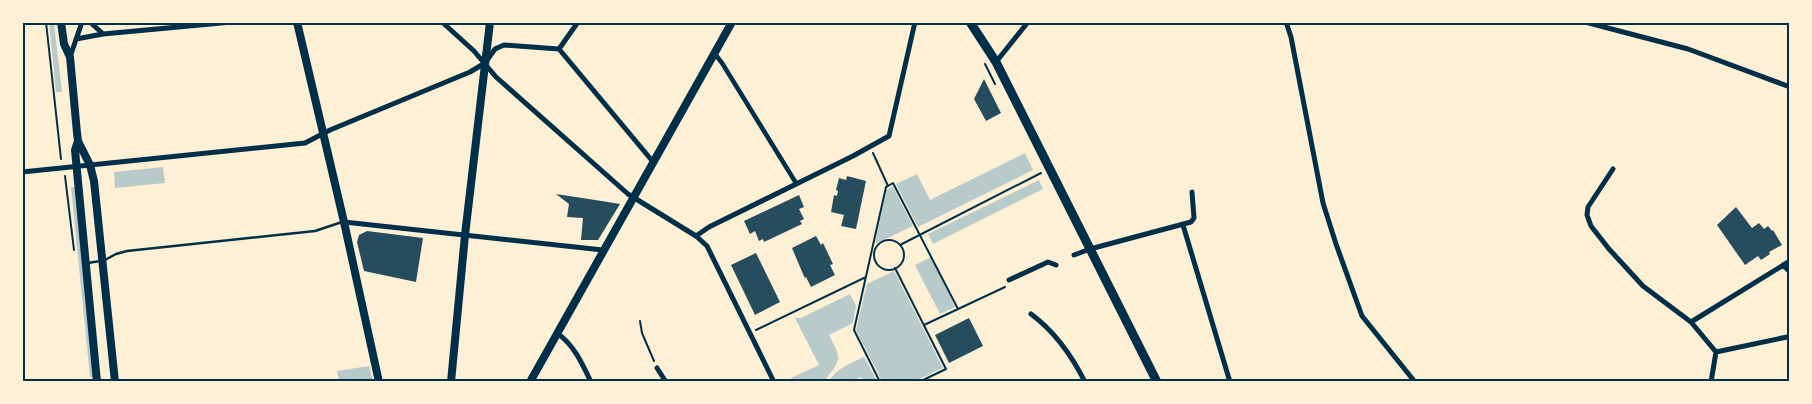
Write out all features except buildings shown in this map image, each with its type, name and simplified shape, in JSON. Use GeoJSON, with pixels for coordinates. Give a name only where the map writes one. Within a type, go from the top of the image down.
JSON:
{"type":"FeatureCollection","features":[{"type":"Feature","properties":{"kind":"main road"},"geometry":{"type":"LineString","coordinates":[[61,22],[64,44],[70,57],[78,142],[90,166],[94,181],[115,382]]}},
{"type":"Feature","properties":{"kind":"main road"},"geometry":{"type":"LineString","coordinates":[[297,22],[379,382]]}},
{"type":"Feature","properties":{"kind":"main road"},"geometry":{"type":"LineString","coordinates":[[451,382],[465,235],[490,22]]}},
{"type":"Feature","properties":{"kind":"main road"},"geometry":{"type":"LineString","coordinates":[[530,382],[732,22]]}},
{"type":"Feature","properties":{"kind":"main road"},"geometry":{"type":"LineString","coordinates":[[970,22],[996,62],[1157,382]]}},
{"type":"Feature","properties":{"kind":"main road"},"geometry":{"type":"LineString","coordinates":[[78,142],[75,150],[76,166],[97,382]]}},
{"type":"Feature","properties":{"kind":"street"},"geometry":{"type":"LineString","coordinates":[[70,57],[82,22]]}},
{"type":"Feature","properties":{"kind":"street"},"geometry":{"type":"LineString","coordinates":[[90,22],[103,34]]}},
{"type":"Feature","properties":{"kind":"street"},"geometry":{"type":"LineString","coordinates":[[76,39],[103,34],[232,22]]}},
{"type":"Feature","properties":{"kind":"street"},"geometry":{"type":"LineString","coordinates":[[442,22],[474,51],[496,77],[633,198],[696,236],[707,246],[774,382]]}},
{"type":"Feature","properties":{"kind":"street"},"geometry":{"type":"LineString","coordinates":[[559,49],[578,22]]}},
{"type":"Feature","properties":{"kind":"street"},"geometry":{"type":"LineString","coordinates":[[696,236],[709,227],[889,136],[915,22]]}},
{"type":"Feature","properties":{"kind":"street"},"geometry":{"type":"LineString","coordinates":[[996,62],[1028,22]]}},
{"type":"Feature","properties":{"kind":"street"},"geometry":{"type":"LineString","coordinates":[[1286,22],[1291,37],[1322,203],[1339,253],[1362,316],[1415,382]]}},
{"type":"Feature","properties":{"kind":"street"},"geometry":{"type":"LineString","coordinates":[[1585,22],[1688,48],[1790,87]]}},
{"type":"Feature","properties":{"kind":"street"},"geometry":{"type":"LineString","coordinates":[[22,172],[305,143],[330,130],[470,72],[485,64],[495,49],[504,45],[559,49],[654,163]]}},
{"type":"Feature","properties":{"kind":"street"},"geometry":{"type":"LineString","coordinates":[[715,54],[796,183]]}},
{"type":"Feature","properties":{"kind":"street"},"geometry":{"type":"LineString","coordinates":[[1613,169],[1588,207],[1587,214],[1591,226],[1643,286],[1691,322],[1716,352]]}},
{"type":"Feature","properties":{"kind":"street"},"geometry":{"type":"LineString","coordinates":[[1074,255],[1192,222],[1194,218],[1192,192]]}},
{"type":"Feature","properties":{"kind":"street"},"geometry":{"type":"LineString","coordinates":[[344,222],[603,250]]}},
{"type":"Feature","properties":{"kind":"street"},"geometry":{"type":"LineString","coordinates":[[1184,225],[1230,382]]}},
{"type":"Feature","properties":{"kind":"street"},"geometry":{"type":"LineString","coordinates":[[1691,322],[1790,261]]}},
{"type":"Feature","properties":{"kind":"street"},"geometry":{"type":"LineString","coordinates":[[1010,280],[1048,262],[1056,265]]}},
{"type":"Feature","properties":{"kind":"street"},"geometry":{"type":"LineString","coordinates":[[1784,265],[1790,272]]}},
{"type":"Feature","properties":{"kind":"street"},"geometry":{"type":"LineString","coordinates":[[1031,314],[1043,323],[1069,354],[1085,382]]}},
{"type":"Feature","properties":{"kind":"street"},"geometry":{"type":"LineString","coordinates":[[557,333],[575,351],[591,382]]}},
{"type":"Feature","properties":{"kind":"street"},"geometry":{"type":"LineString","coordinates":[[1716,352],[1787,337]]}},
{"type":"Feature","properties":{"kind":"street"},"geometry":{"type":"LineString","coordinates":[[1710,382],[1716,352]]}},
{"type":"Feature","properties":{"kind":"street"},"geometry":{"type":"LineString","coordinates":[[656,368],[666,382]]}},
{"type":"Feature","properties":{"kind":"lane"},"geometry":{"type":"LineString","coordinates":[[86,264],[103,261],[126,251],[315,231],[337,222],[344,222]]}},
{"type":"Feature","properties":{"kind":"path"},"geometry":{"type":"LineString","coordinates":[[46,22],[62,167],[67,179],[74,255]]}},
{"type":"Feature","properties":{"kind":"path"},"geometry":{"type":"LineString","coordinates":[[870,147],[888,186]]}},
{"type":"Feature","properties":{"kind":"path"},"geometry":{"type":"LineString","coordinates":[[900,244],[1043,172]]}},
{"type":"Feature","properties":{"kind":"path"},"geometry":{"type":"LineString","coordinates":[[880,382],[854,330],[886,187],[893,183],[958,309]]}},
{"type":"Feature","properties":{"kind":"path"},"geometry":{"type":"LineString","coordinates":[[891,240],[900,244],[904,252],[904,259],[895,268],[882,269],[874,258],[877,246],[882,242],[891,240]]}},
{"type":"Feature","properties":{"kind":"path"},"geometry":{"type":"LineString","coordinates":[[895,268],[946,369],[919,382]]}},
{"type":"Feature","properties":{"kind":"path"},"geometry":{"type":"LineString","coordinates":[[750,333],[866,277]]}},
{"type":"Feature","properties":{"kind":"path"},"geometry":{"type":"LineString","coordinates":[[924,325],[1009,285],[1010,280]]}},
{"type":"Feature","properties":{"kind":"path"},"geometry":{"type":"LineString","coordinates":[[640,321],[642,333],[656,368]]}},
{"type":"Feature","properties":{"kind":"shaded area"},"geometry":{"type":"Polygon","coordinates":[[[49,23],[54,23],[62,92],[56,92],[49,23]]]}},
{"type":"Feature","properties":{"kind":"shaded area"},"geometry":{"type":"Polygon","coordinates":[[[1025,153],[1033,170],[918,227],[896,184],[917,174],[930,200],[1025,153]]]}},
{"type":"Feature","properties":{"kind":"shaded area"},"geometry":{"type":"Polygon","coordinates":[[[163,167],[165,183],[115,188],[114,172],[163,167]]]}},
{"type":"Feature","properties":{"kind":"shaded area"},"geometry":{"type":"Polygon","coordinates":[[[1039,180],[1043,189],[933,244],[928,234],[1039,180]]]}},
{"type":"Feature","properties":{"kind":"shaded area"},"geometry":{"type":"Polygon","coordinates":[[[71,187],[75,187],[94,377],[90,377],[71,187]]]}},
{"type":"Feature","properties":{"kind":"shaded area"},"geometry":{"type":"Polygon","coordinates":[[[893,187],[913,226],[875,244],[886,190],[893,187]]]}},
{"type":"Feature","properties":{"kind":"shaded area"},"geometry":{"type":"Polygon","coordinates":[[[931,257],[955,307],[940,314],[915,265],[931,257]]]}},
{"type":"Feature","properties":{"kind":"shaded area"},"geometry":{"type":"Polygon","coordinates":[[[894,271],[943,368],[915,381],[882,381],[856,330],[867,284],[894,271]]]}},
{"type":"Feature","properties":{"kind":"shaded area"},"geometry":{"type":"Polygon","coordinates":[[[850,294],[856,306],[853,323],[829,335],[838,357],[835,367],[825,381],[792,381],[791,378],[819,365],[795,318],[801,318],[850,294]]]}},
{"type":"Feature","properties":{"kind":"shaded area"},"geometry":{"type":"Polygon","coordinates":[[[864,357],[877,381],[863,381],[861,377],[852,381],[829,381],[840,369],[864,357]]]}},
{"type":"Feature","properties":{"kind":"shaded area"},"geometry":{"type":"Polygon","coordinates":[[[369,366],[373,381],[339,381],[337,371],[369,366]]]}}]}
